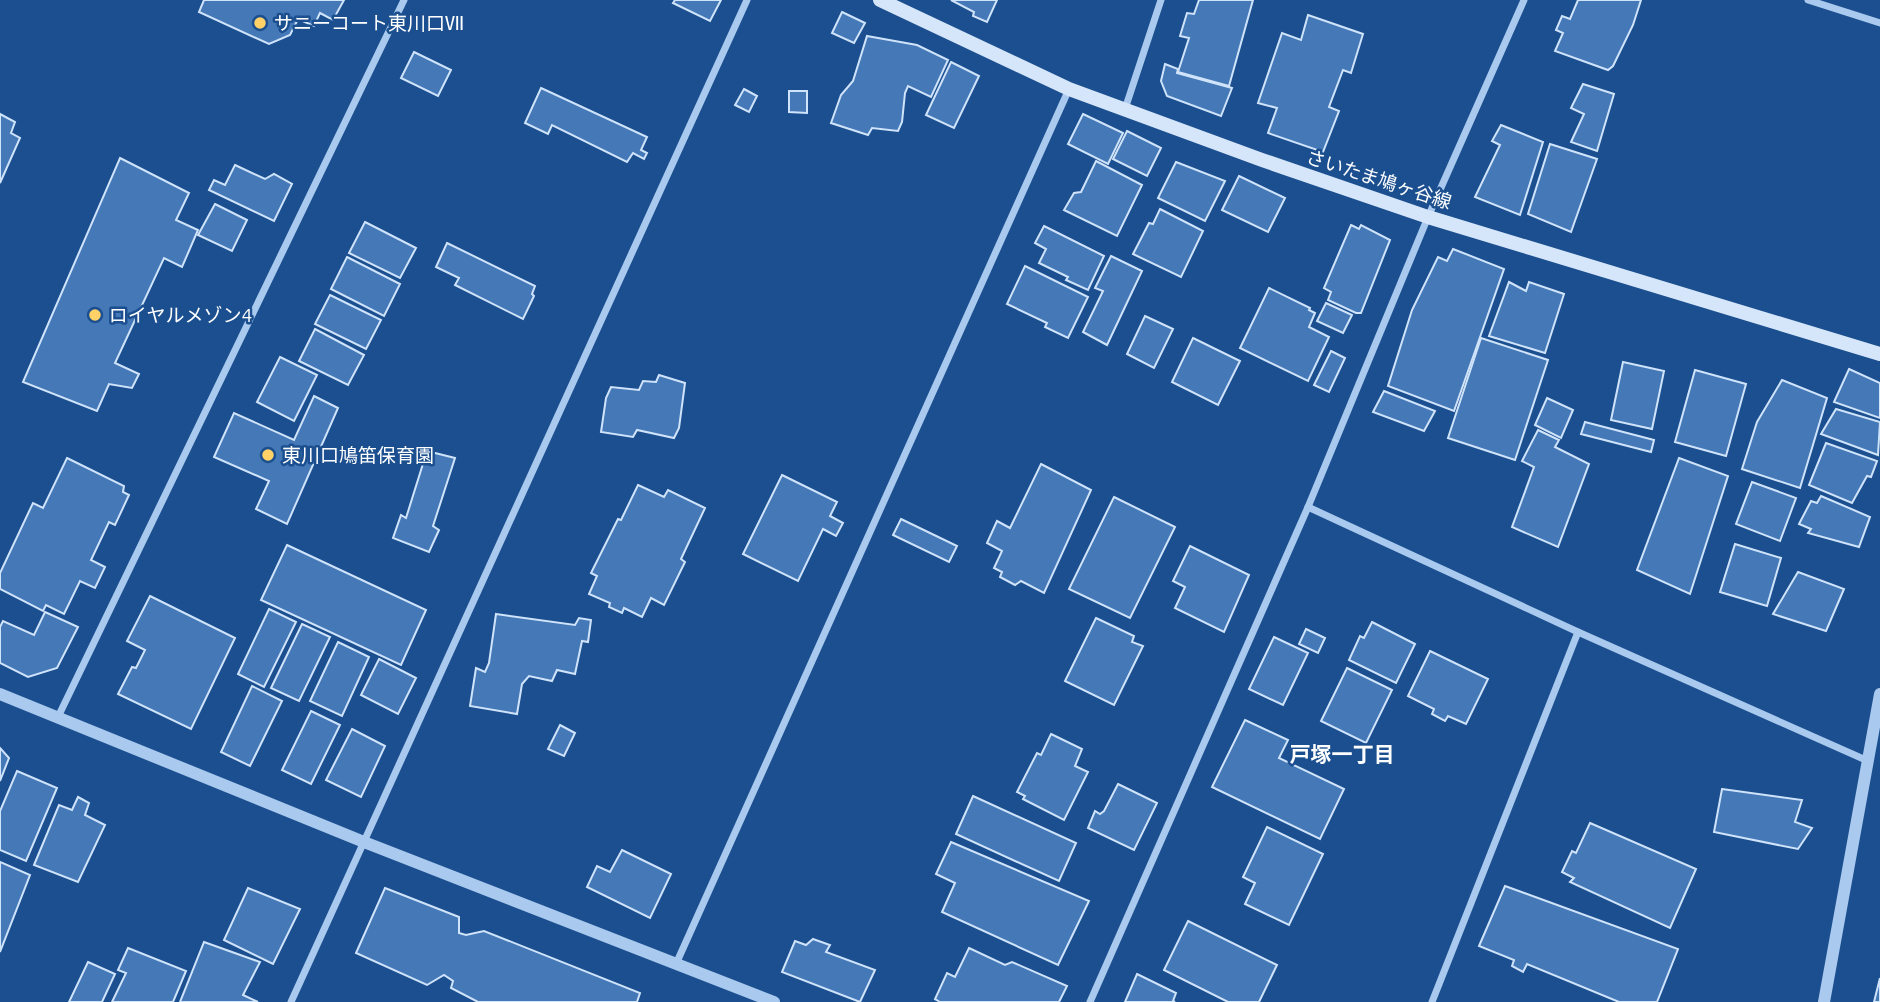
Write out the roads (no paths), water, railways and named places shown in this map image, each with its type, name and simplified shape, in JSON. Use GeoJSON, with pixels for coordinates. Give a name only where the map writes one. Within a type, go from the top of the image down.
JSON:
{"type":"FeatureCollection","features":[{"type":"Feature","properties":{"kind":"main road","name":"さいたま鳩ヶ谷線"},"geometry":{"type":"LineString","coordinates":[[880,0],[1069,89],[1125,111],[1428,217],[1880,354]]}},
{"type":"Feature","properties":{"kind":"street"},"geometry":{"type":"LineString","coordinates":[[58,717],[404,0]]}},
{"type":"Feature","properties":{"kind":"street"},"geometry":{"type":"LineString","coordinates":[[291,1002],[747,0]]}},
{"type":"Feature","properties":{"kind":"street"},"geometry":{"type":"LineString","coordinates":[[1125,111],[1161,0]]}},
{"type":"Feature","properties":{"kind":"street"},"geometry":{"type":"LineString","coordinates":[[1090,1002],[1308,507],[1428,217],[1524,0]]}},
{"type":"Feature","properties":{"kind":"street"},"geometry":{"type":"LineString","coordinates":[[1808,0],[1880,23]]}},
{"type":"Feature","properties":{"kind":"street"},"geometry":{"type":"LineString","coordinates":[[676,964],[1069,89]]}},
{"type":"Feature","properties":{"kind":"street"},"geometry":{"type":"LineString","coordinates":[[1308,507],[1578,632],[1869,761]]}},
{"type":"Feature","properties":{"kind":"street"},"geometry":{"type":"LineString","coordinates":[[1432,1002],[1578,632]]}},
{"type":"Feature","properties":{"kind":"street"},"geometry":{"type":"LineString","coordinates":[[0,694],[364,842],[774,1002]]}},
{"type":"Feature","properties":{"kind":"street"},"geometry":{"type":"LineString","coordinates":[[1824,1002],[1880,694]]}},
{"type":"Feature","properties":{"kind":"place","name":"サニーコート東川口Ⅶ"},"geometry":{"type":"Point","coordinates":[260,23]}},
{"type":"Feature","properties":{"kind":"place","name":"ロイヤルメゾン4"},"geometry":{"type":"Point","coordinates":[95,315]}},
{"type":"Feature","properties":{"kind":"place","name":"東川口鳩笛保育園"},"geometry":{"type":"Point","coordinates":[268,455]}},
{"type":"Feature","properties":{"kind":"district","name":"戸塚一丁目"},"geometry":{"type":"Point","coordinates":[1342,754]}}]}
